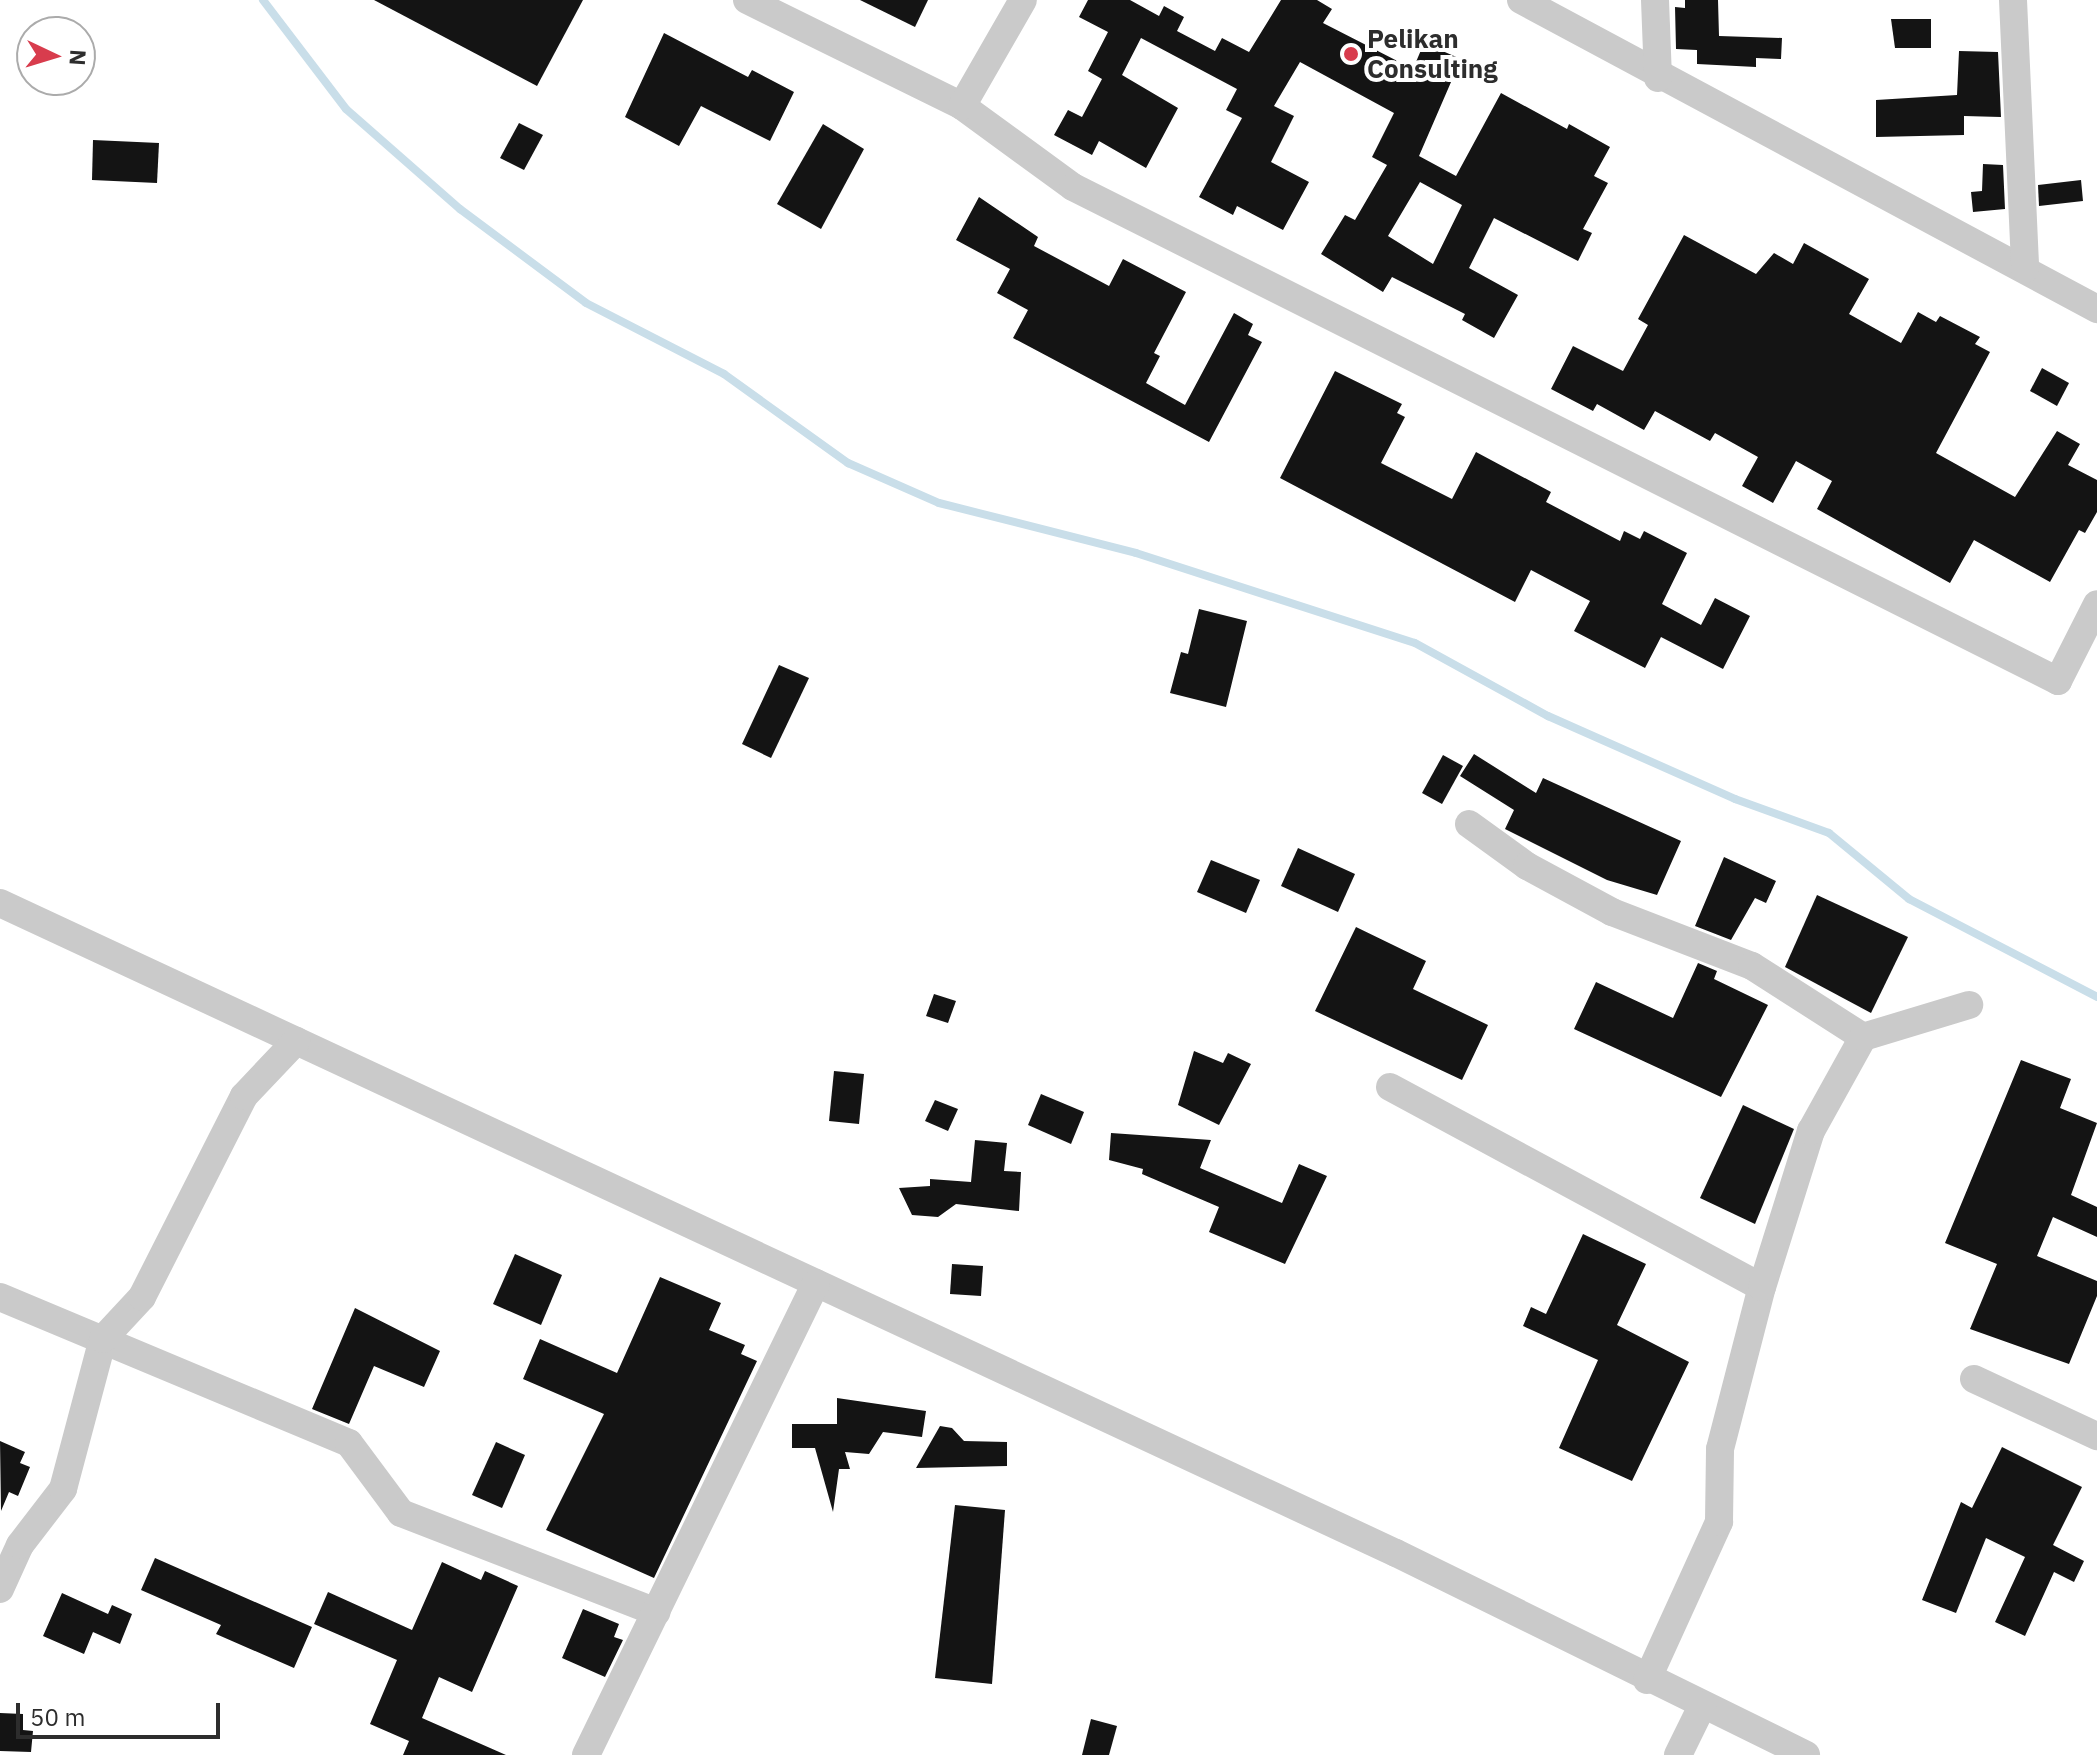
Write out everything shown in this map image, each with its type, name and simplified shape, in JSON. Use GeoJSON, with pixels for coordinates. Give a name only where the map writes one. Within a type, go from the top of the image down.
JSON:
{"type":"FeatureCollection","features":[{"type":"Feature","properties":{"kind":"street"},"geometry":{"type":"LineString","coordinates":[[747,0],[962,106],[1073,187],[2058,681],[2097,604]]}},
{"type":"Feature","properties":{"kind":"street"},"geometry":{"type":"LineString","coordinates":[[962,106],[1023,0]]}},
{"type":"Feature","properties":{"kind":"street"},"geometry":{"type":"LineString","coordinates":[[1521,0],[1658,78],[2097,309]]}},
{"type":"Feature","properties":{"kind":"street"},"geometry":{"type":"LineString","coordinates":[[1655,0],[1658,78]]}},
{"type":"Feature","properties":{"kind":"street"},"geometry":{"type":"LineString","coordinates":[[2013,0],[2025,269]]}},
{"type":"Feature","properties":{"kind":"street"},"geometry":{"type":"LineString","coordinates":[[1469,824],[1539,873],[1612,912],[1752,966],[1863,1037]]}},
{"type":"Feature","properties":{"kind":"street"},"geometry":{"type":"LineString","coordinates":[[0,903],[1396,1553],[1647,1680],[1806,1755]]}},
{"type":"Feature","properties":{"kind":"street"},"geometry":{"type":"LineString","coordinates":[[1647,1680],[1719,1522],[1720,1449],[1762,1287],[1811,1131],[1863,1037],[1969,1005]]}},
{"type":"Feature","properties":{"kind":"street"},"geometry":{"type":"LineString","coordinates":[[0,1589],[20,1545],[63,1489],[103,1339],[142,1297],[244,1096],[296,1041]]}},
{"type":"Feature","properties":{"kind":"street"},"geometry":{"type":"LineString","coordinates":[[1390,1087],[1762,1287]]}},
{"type":"Feature","properties":{"kind":"street"},"geometry":{"type":"LineString","coordinates":[[586,1755],[816,1283]]}},
{"type":"Feature","properties":{"kind":"street"},"geometry":{"type":"LineString","coordinates":[[0,1297],[349,1443],[401,1513],[656,1612]]}},
{"type":"Feature","properties":{"kind":"street"},"geometry":{"type":"LineString","coordinates":[[1974,1379],[2097,1436]]}},
{"type":"Feature","properties":{"kind":"street"},"geometry":{"type":"LineString","coordinates":[[1678,1755],[1702,1706]]}},
{"type":"Feature","properties":{"kind":"building"},"geometry":{"type":"Polygon","coordinates":[[[374,0],[583,0],[537,86],[374,0]]]}},
{"type":"Feature","properties":{"kind":"building"},"geometry":{"type":"Polygon","coordinates":[[[860,0],[928,0],[915,27],[860,0]]]}},
{"type":"Feature","properties":{"kind":"building"},"geometry":{"type":"Polygon","coordinates":[[[1088,0],[1130,0],[1159,16],[1164,6],[1184,17],[1177,31],[1215,51],[1222,38],[1249,52],[1281,0],[1317,0],[1332,9],[1323,23],[1413,69],[1424,43],[1461,59],[1419,156],[1456,176],[1501,93],[1567,129],[1569,124],[1610,147],[1594,176],[1608,183],[1583,229],[1592,233],[1578,261],[1494,218],[1469,268],[1518,295],[1494,338],[1462,320],[1465,314],[1392,277],[1383,292],[1321,254],[1345,215],[1355,220],[1387,165],[1372,157],[1394,113],[1300,62],[1274,106],[1294,116],[1271,162],[1309,182],[1283,230],[1237,206],[1233,215],[1199,197],[1242,118],[1226,110],[1237,89],[1141,38],[1122,75],[1178,108],[1146,168],[1099,141],[1092,155],[1054,135],[1068,110],[1082,117],[1102,79],[1088,71],[1108,32],[1079,17],[1088,0]],[[1420,182],[1388,236],[1433,264],[1462,205],[1420,182]]]}},
{"type":"Feature","properties":{"kind":"building"},"geometry":{"type":"Polygon","coordinates":[[[1685,0],[1718,0],[1719,36],[1782,38],[1781,59],[1756,58],[1756,67],[1697,64],[1697,50],[1676,49],[1675,7],[1685,8],[1685,0]]]}},
{"type":"Feature","properties":{"kind":"building"},"geometry":{"type":"Polygon","coordinates":[[[1891,19],[1931,19],[1931,48],[1895,48],[1891,19]]]}},
{"type":"Feature","properties":{"kind":"building"},"geometry":{"type":"Polygon","coordinates":[[[664,33],[748,77],[752,70],[794,92],[770,141],[701,106],[679,146],[625,117],[664,33]]]}},
{"type":"Feature","properties":{"kind":"building"},"geometry":{"type":"Polygon","coordinates":[[[1959,51],[1998,52],[2001,117],[1964,116],[1964,135],[1876,137],[1876,100],[1957,95],[1959,51]]]}},
{"type":"Feature","properties":{"kind":"building"},"geometry":{"type":"Polygon","coordinates":[[[519,123],[543,135],[524,170],[500,158],[519,123]]]}},
{"type":"Feature","properties":{"kind":"building"},"geometry":{"type":"Polygon","coordinates":[[[823,124],[864,149],[821,229],[777,204],[823,124]]]}},
{"type":"Feature","properties":{"kind":"building"},"geometry":{"type":"Polygon","coordinates":[[[93,140],[159,143],[157,183],[92,180],[93,140]]]}},
{"type":"Feature","properties":{"kind":"building"},"geometry":{"type":"Polygon","coordinates":[[[1983,164],[2003,165],[2005,209],[1973,212],[1971,192],[1982,191],[1983,164]]]}},
{"type":"Feature","properties":{"kind":"building"},"geometry":{"type":"Polygon","coordinates":[[[2081,180],[2083,201],[2039,206],[2038,185],[2081,180]]]}},
{"type":"Feature","properties":{"kind":"building"},"geometry":{"type":"Polygon","coordinates":[[[979,197],[1038,237],[1034,246],[1109,286],[1123,259],[1186,292],[1154,353],[1160,356],[1146,383],[1185,405],[1234,313],[1253,324],[1248,335],[1262,342],[1209,442],[1013,338],[1028,310],[997,293],[1010,269],[956,240],[979,197]]]}},
{"type":"Feature","properties":{"kind":"building"},"geometry":{"type":"Polygon","coordinates":[[[1684,235],[1756,274],[1774,253],[1793,264],[1804,243],[1869,279],[1849,314],[1901,343],[1918,312],[1936,322],[1940,316],[1980,337],[1975,344],[1990,352],[1936,453],[2015,497],[2057,431],[2080,444],[2068,465],[2097,480],[2097,512],[2085,533],[2079,530],[2050,582],[1974,540],[1950,583],[1817,509],[1832,481],[1796,461],[1773,503],[1742,486],[1758,457],[1715,433],[1710,441],[1655,411],[1644,430],[1597,404],[1593,411],[1551,389],[1573,346],[1623,371],[1648,325],[1638,319],[1684,235]]]}},
{"type":"Feature","properties":{"kind":"building"},"geometry":{"type":"Polygon","coordinates":[[[2042,368],[2069,383],[2057,406],[2030,391],[2042,368]]]}},
{"type":"Feature","properties":{"kind":"building"},"geometry":{"type":"Polygon","coordinates":[[[1335,371],[1402,404],[1397,413],[1405,417],[1381,463],[1452,499],[1476,452],[1551,492],[1546,502],[1620,541],[1624,531],[1640,539],[1644,531],[1687,553],[1662,604],[1701,625],[1715,598],[1750,616],[1723,669],[1661,637],[1645,668],[1574,631],[1590,601],[1531,570],[1515,602],[1280,478],[1335,371]]]}},
{"type":"Feature","properties":{"kind":"building"},"geometry":{"type":"Polygon","coordinates":[[[1199,609],[1247,621],[1226,707],[1170,693],[1181,652],[1188,654],[1199,609]]]}},
{"type":"Feature","properties":{"kind":"building"},"geometry":{"type":"Polygon","coordinates":[[[779,665],[809,678],[771,758],[742,744],[779,665]]]}},
{"type":"Feature","properties":{"kind":"building"},"geometry":{"type":"Polygon","coordinates":[[[1474,754],[1536,793],[1543,778],[1681,841],[1657,895],[1607,880],[1505,829],[1514,810],[1460,776],[1474,754]]]}},
{"type":"Feature","properties":{"kind":"building"},"geometry":{"type":"Polygon","coordinates":[[[1443,755],[1463,766],[1442,804],[1422,793],[1443,755]]]}},
{"type":"Feature","properties":{"kind":"building"},"geometry":{"type":"Polygon","coordinates":[[[1298,848],[1355,874],[1338,912],[1281,886],[1298,848]]]}},
{"type":"Feature","properties":{"kind":"building"},"geometry":{"type":"Polygon","coordinates":[[[1724,857],[1776,881],[1766,903],[1755,898],[1731,940],[1695,926],[1724,857]]]}},
{"type":"Feature","properties":{"kind":"building"},"geometry":{"type":"Polygon","coordinates":[[[1211,860],[1260,880],[1246,913],[1197,892],[1211,860]]]}},
{"type":"Feature","properties":{"kind":"building"},"geometry":{"type":"Polygon","coordinates":[[[1817,895],[1908,937],[1871,1013],[1785,967],[1817,895]]]}},
{"type":"Feature","properties":{"kind":"building"},"geometry":{"type":"Polygon","coordinates":[[[1356,927],[1426,961],[1413,989],[1488,1025],[1462,1080],[1315,1011],[1356,927]]]}},
{"type":"Feature","properties":{"kind":"building"},"geometry":{"type":"Polygon","coordinates":[[[1698,963],[1717,971],[1714,979],[1768,1005],[1721,1097],[1574,1029],[1596,982],[1673,1018],[1698,963]]]}},
{"type":"Feature","properties":{"kind":"building"},"geometry":{"type":"Polygon","coordinates":[[[934,994],[956,1001],[948,1023],[926,1016],[934,994]]]}},
{"type":"Feature","properties":{"kind":"building"},"geometry":{"type":"Polygon","coordinates":[[[1194,1051],[1223,1063],[1228,1053],[1251,1064],[1219,1125],[1178,1105],[1194,1051]]]}},
{"type":"Feature","properties":{"kind":"building"},"geometry":{"type":"Polygon","coordinates":[[[2021,1060],[2071,1079],[2060,1108],[2097,1123],[2071,1195],[2097,1207],[2097,1237],[2053,1217],[2037,1256],[2097,1281],[2097,1296],[2069,1364],[1970,1329],[1997,1264],[1945,1243],[2021,1060]]]}},
{"type":"Feature","properties":{"kind":"building"},"geometry":{"type":"Polygon","coordinates":[[[834,1071],[864,1074],[859,1124],[829,1121],[834,1071]]]}},
{"type":"Feature","properties":{"kind":"building"},"geometry":{"type":"Polygon","coordinates":[[[1041,1094],[1084,1112],[1071,1144],[1028,1125],[1041,1094]]]}},
{"type":"Feature","properties":{"kind":"building"},"geometry":{"type":"Polygon","coordinates":[[[935,1100],[958,1109],[948,1131],[925,1121],[935,1100]]]}},
{"type":"Feature","properties":{"kind":"building"},"geometry":{"type":"Polygon","coordinates":[[[1743,1105],[1794,1129],[1755,1224],[1700,1198],[1743,1105]]]}},
{"type":"Feature","properties":{"kind":"building"},"geometry":{"type":"Polygon","coordinates":[[[1111,1133],[1211,1140],[1200,1168],[1282,1203],[1299,1164],[1327,1176],[1285,1264],[1209,1232],[1219,1207],[1142,1174],[1143,1169],[1109,1160],[1111,1133]]]}},
{"type":"Feature","properties":{"kind":"building"},"geometry":{"type":"Polygon","coordinates":[[[975,1140],[1007,1143],[1004,1171],[1021,1172],[1019,1211],[956,1204],[938,1217],[912,1215],[899,1188],[930,1186],[930,1179],[971,1182],[975,1140]]]}},
{"type":"Feature","properties":{"kind":"building"},"geometry":{"type":"Polygon","coordinates":[[[1583,1234],[1646,1264],[1617,1325],[1689,1362],[1632,1481],[1559,1448],[1598,1360],[1523,1326],[1531,1307],[1546,1314],[1583,1234]]]}},
{"type":"Feature","properties":{"kind":"building"},"geometry":{"type":"Polygon","coordinates":[[[515,1254],[562,1275],[541,1325],[493,1304],[515,1254]]]}},
{"type":"Feature","properties":{"kind":"building"},"geometry":{"type":"Polygon","coordinates":[[[952,1264],[983,1266],[981,1296],[950,1294],[952,1264]]]}},
{"type":"Feature","properties":{"kind":"building"},"geometry":{"type":"Polygon","coordinates":[[[660,1277],[721,1303],[709,1330],[745,1345],[741,1354],[757,1361],[654,1578],[546,1530],[604,1414],[523,1379],[540,1339],[617,1373],[660,1277]]]}},
{"type":"Feature","properties":{"kind":"building"},"geometry":{"type":"Polygon","coordinates":[[[355,1308],[440,1351],[424,1387],[374,1366],[349,1424],[312,1409],[355,1308]]]}},
{"type":"Feature","properties":{"kind":"building"},"geometry":{"type":"Polygon","coordinates":[[[837,1398],[926,1411],[922,1437],[883,1432],[869,1454],[845,1452],[850,1469],[839,1469],[833,1512],[815,1448],[792,1448],[792,1424],[837,1424],[837,1398]]]}},
{"type":"Feature","properties":{"kind":"building"},"geometry":{"type":"Polygon","coordinates":[[[940,1426],[952,1428],[964,1441],[1007,1442],[1007,1466],[916,1468],[940,1426]]]}},
{"type":"Feature","properties":{"kind":"building"},"geometry":{"type":"Polygon","coordinates":[[[0,1441],[25,1452],[20,1463],[30,1467],[18,1496],[9,1492],[1,1511],[0,1441]]]}},
{"type":"Feature","properties":{"kind":"building"},"geometry":{"type":"Polygon","coordinates":[[[496,1442],[525,1455],[502,1508],[472,1495],[496,1442]]]}},
{"type":"Feature","properties":{"kind":"building"},"geometry":{"type":"Polygon","coordinates":[[[2002,1447],[2082,1487],[2053,1545],[2084,1561],[2074,1582],[2054,1572],[2025,1636],[1995,1622],[2025,1557],[1986,1538],[1956,1613],[1922,1600],[1961,1502],[1972,1508],[2002,1447]]]}},
{"type":"Feature","properties":{"kind":"building"},"geometry":{"type":"Polygon","coordinates":[[[955,1505],[1005,1510],[992,1684],[935,1678],[955,1505]]]}},
{"type":"Feature","properties":{"kind":"building"},"geometry":{"type":"Polygon","coordinates":[[[155,1558],[312,1627],[294,1668],[216,1634],[221,1625],[141,1590],[155,1558]]]}},
{"type":"Feature","properties":{"kind":"building"},"geometry":{"type":"Polygon","coordinates":[[[442,1562],[481,1580],[485,1571],[518,1586],[472,1692],[439,1677],[422,1718],[506,1755],[403,1755],[409,1741],[370,1724],[397,1660],[314,1624],[328,1592],[412,1630],[442,1562]]]}},
{"type":"Feature","properties":{"kind":"building"},"geometry":{"type":"Polygon","coordinates":[[[62,1593],[108,1614],[112,1605],[132,1614],[120,1644],[93,1632],[84,1654],[43,1636],[62,1593]]]}},
{"type":"Feature","properties":{"kind":"building"},"geometry":{"type":"Polygon","coordinates":[[[583,1609],[619,1624],[614,1637],[623,1640],[605,1677],[562,1658],[583,1609]]]}},
{"type":"Feature","properties":{"kind":"building"},"geometry":{"type":"Polygon","coordinates":[[[0,1713],[23,1714],[23,1730],[33,1731],[31,1752],[0,1751],[0,1713]]]}},
{"type":"Feature","properties":{"kind":"building"},"geometry":{"type":"Polygon","coordinates":[[[1091,1719],[1117,1726],[1109,1755],[1082,1755],[1091,1719]]]}},
{"type":"Feature","properties":{"kind":"waterway"},"geometry":{"type":"LineString","coordinates":[[263,0],[346,109],[460,209],[586,303],[724,374],[848,463],[939,503],[1136,553],[1415,643],[1548,716],[1735,799],[1829,833],[1909,899],[2097,997]]}},
{"type":"Feature","properties":{"kind":"place","name":"Pelikan Consulting"},"geometry":{"type":"Point","coordinates":[1351,54]}}]}
